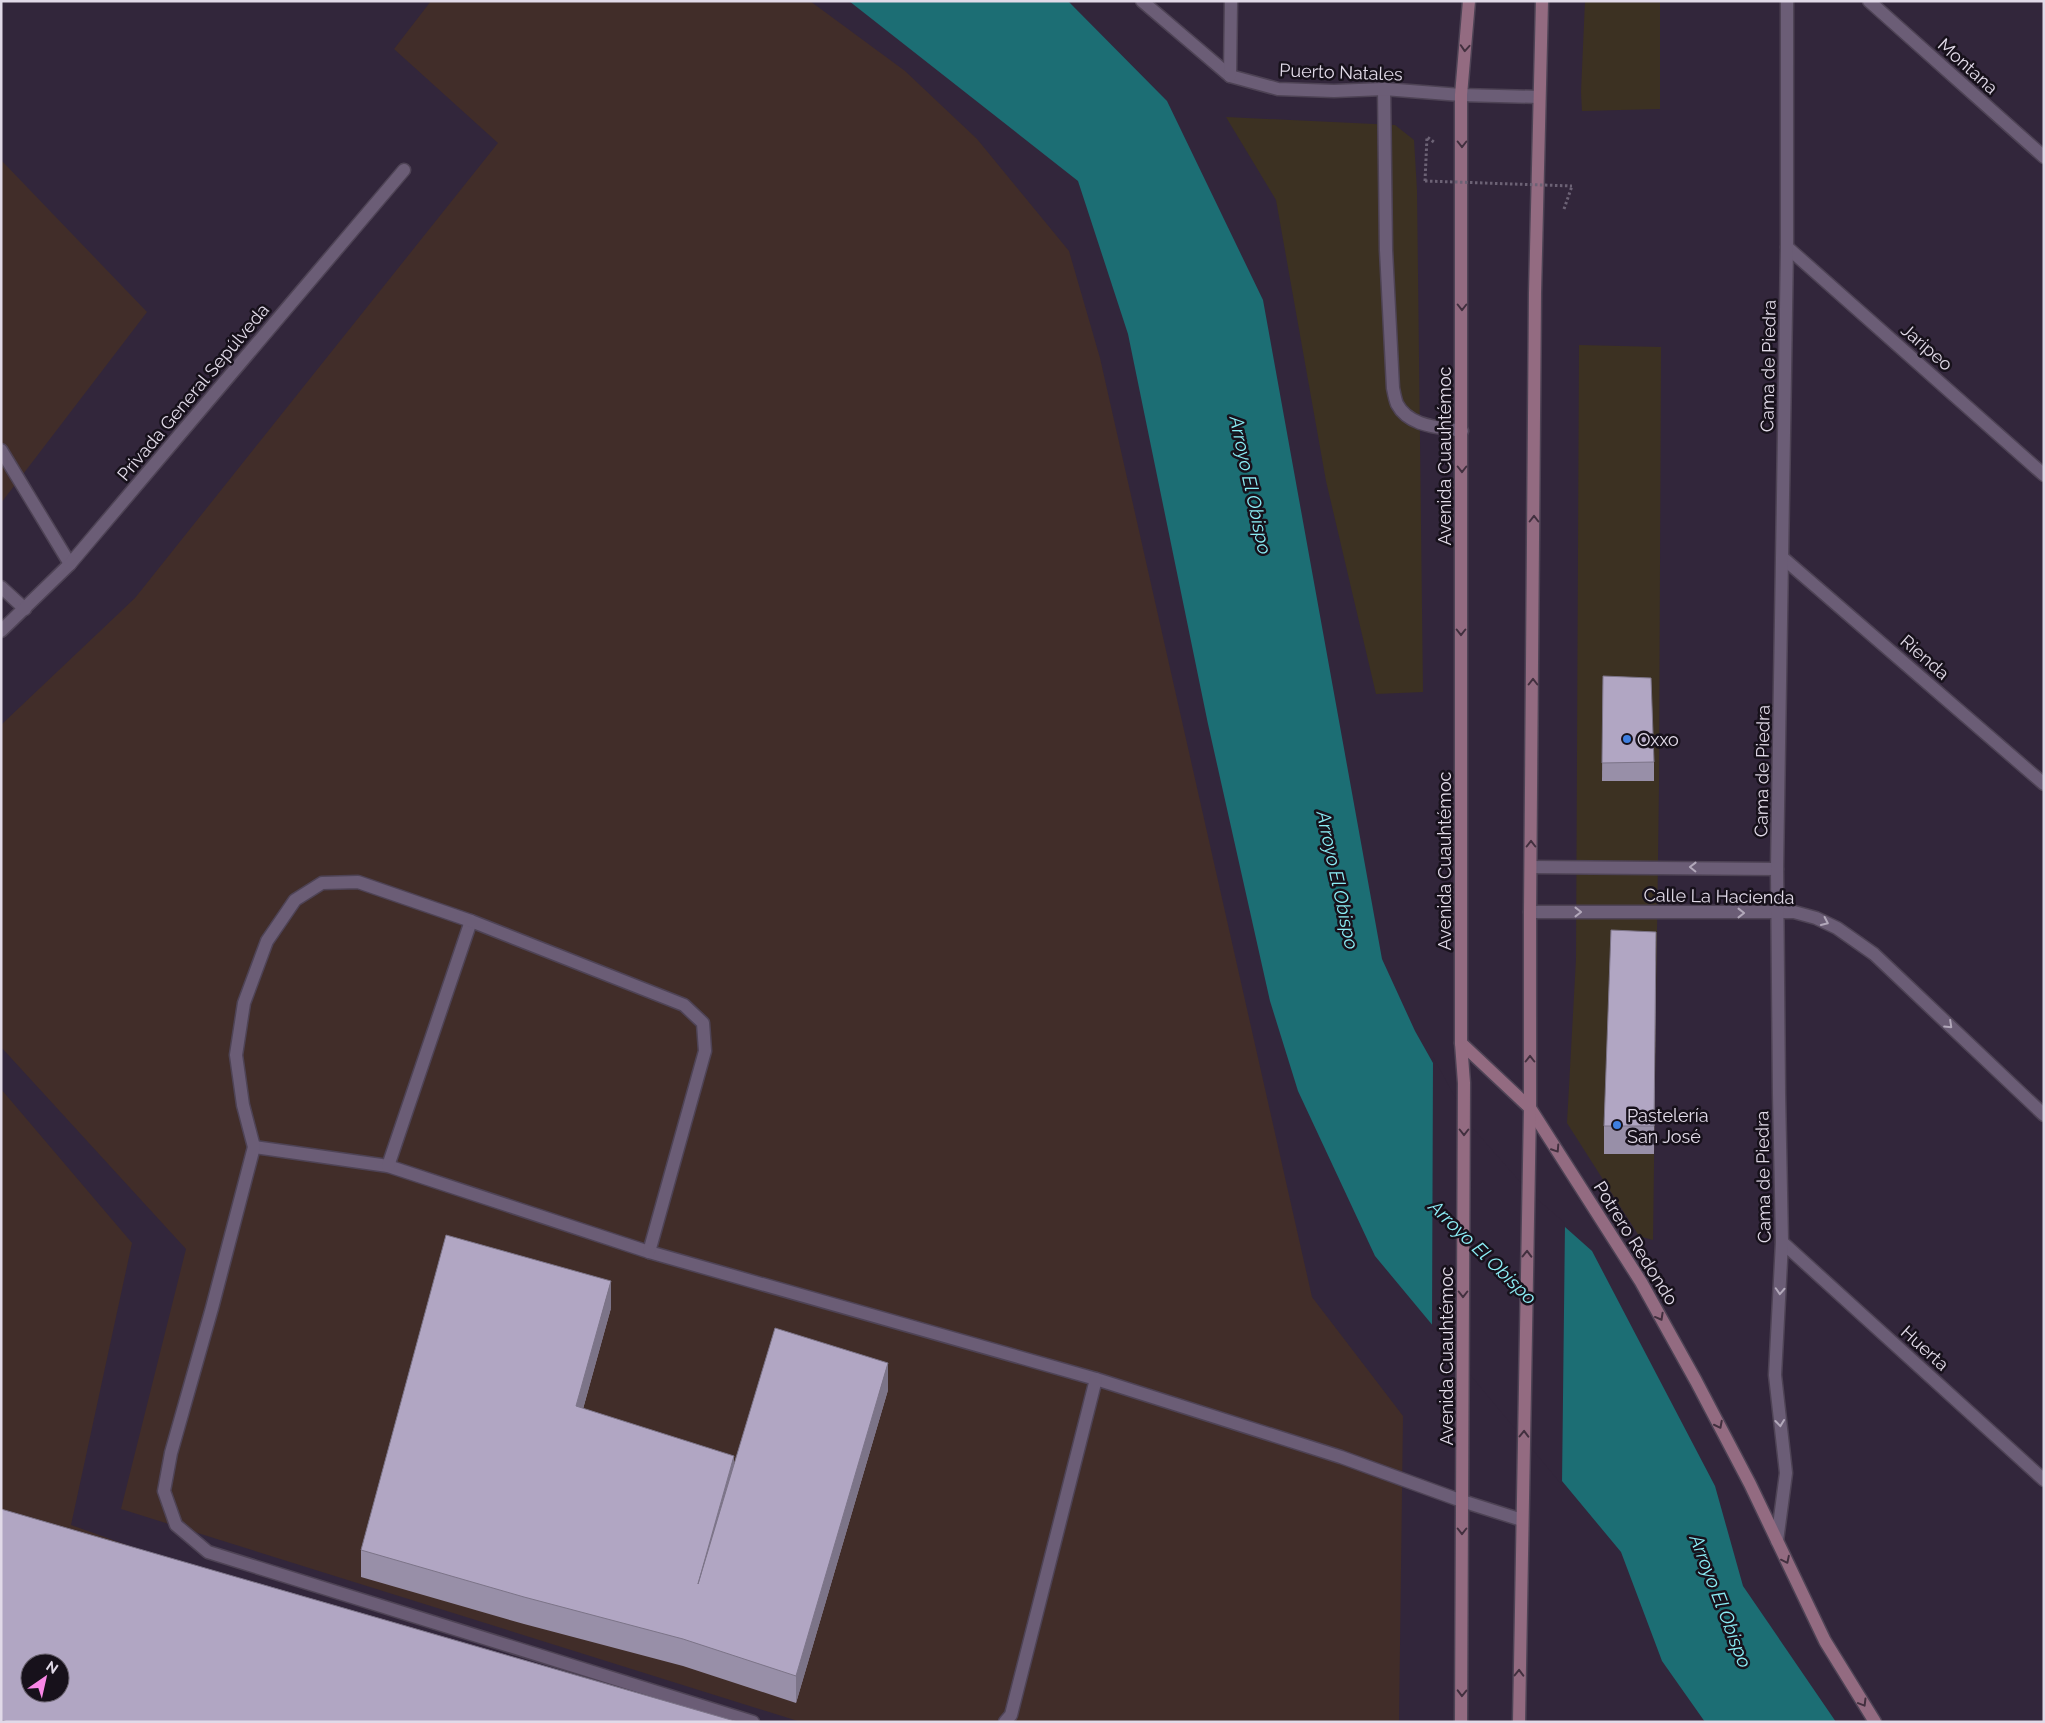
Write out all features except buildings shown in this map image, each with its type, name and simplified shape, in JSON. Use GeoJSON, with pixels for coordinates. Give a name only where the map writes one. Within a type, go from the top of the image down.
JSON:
{"type":"FeatureCollection","features":[{"type":"Feature","properties":{"kind":"main road","name":"Avenida Cuauhtémoc"},"geometry":{"type":"LineString","coordinates":[[1461,1722],[1464,1083],[1461,1043],[1461,96],[1469,1]]}},
{"type":"Feature","properties":{"kind":"main road"},"geometry":{"type":"LineString","coordinates":[[1519,1722],[1530,1108],[1535,293],[1542,1]]}},
{"type":"Feature","properties":{"kind":"main road","name":"Potrero Redondo"},"geometry":{"type":"LineString","coordinates":[[1461,1043],[1530,1108],[1641,1282],[1750,1484],[1825,1640],[1875,1722]]}},
{"type":"Feature","properties":{"kind":"street","name":"Puerto Natales"},"geometry":{"type":"LineString","coordinates":[[1142,1],[1230,76],[1278,90],[1334,91],[1384,88],[1461,96],[1539,97]]}},
{"type":"Feature","properties":{"kind":"street"},"geometry":{"type":"LineString","coordinates":[[1230,1],[1230,76]]}},
{"type":"Feature","properties":{"kind":"street","name":"Cama de Piedra"},"geometry":{"type":"LineString","coordinates":[[1776,1540],[1786,1473],[1775,1374],[1782,1242],[1777,868],[1787,247],[1787,1]]}},
{"type":"Feature","properties":{"kind":"street","name":"Montana"},"geometry":{"type":"LineString","coordinates":[[1869,1],[2044,157]]}},
{"type":"Feature","properties":{"kind":"street"},"geometry":{"type":"LineString","coordinates":[[1384,88],[1386,250],[1393,388],[1397,404],[1408,417],[1421,424],[1462,431]]}},
{"type":"Feature","properties":{"kind":"street","name":"Privada General Sepúlveda"},"geometry":{"type":"LineString","coordinates":[[1,631],[70,564],[404,170]]}},
{"type":"Feature","properties":{"kind":"street","name":"Jaripeo"},"geometry":{"type":"LineString","coordinates":[[1787,247],[2044,475]]}},
{"type":"Feature","properties":{"kind":"street"},"geometry":{"type":"LineString","coordinates":[[1,450],[70,564]]}},
{"type":"Feature","properties":{"kind":"street","name":"Rienda"},"geometry":{"type":"LineString","coordinates":[[1783,558],[2044,784]]}},
{"type":"Feature","properties":{"kind":"street"},"geometry":{"type":"LineString","coordinates":[[1,587],[25,609]]}},
{"type":"Feature","properties":{"kind":"street","name":"Calle La Hacienda"},"geometry":{"type":"LineString","coordinates":[[1531,867],[1777,868]]}},
{"type":"Feature","properties":{"kind":"street"},"geometry":{"type":"LineString","coordinates":[[649,1252],[705,1051],[703,1023],[684,1005],[471,921],[358,882],[322,883],[295,900],[267,941],[244,1003],[236,1055],[243,1105],[254,1147],[171,1454],[164,1491],[176,1525],[208,1552],[753,1722]]}},
{"type":"Feature","properties":{"kind":"street","name":"Calle La Hacienda"},"geometry":{"type":"LineString","coordinates":[[1530,912],[1794,912],[1816,918],[1837,928],[1874,954],[2044,1115]]}},
{"type":"Feature","properties":{"kind":"street"},"geometry":{"type":"LineString","coordinates":[[388,1166],[471,921]]}},
{"type":"Feature","properties":{"kind":"street"},"geometry":{"type":"LineString","coordinates":[[254,1147],[388,1166],[649,1252],[1096,1379],[1341,1458],[1522,1520]]}},
{"type":"Feature","properties":{"kind":"street","name":"Huerta"},"geometry":{"type":"LineString","coordinates":[[1782,1242],[2044,1480]]}},
{"type":"Feature","properties":{"kind":"street"},"geometry":{"type":"LineString","coordinates":[[1005,1722],[1011,1716],[1096,1379]]}},
{"type":"Feature","properties":{"kind":"path"},"geometry":{"type":"LineString","coordinates":[[1425,181],[1572,186]]}},
{"type":"Feature","properties":{"kind":"shaded area"},"geometry":{"type":"Polygon","coordinates":[[[431,1],[810,1],[905,71],[977,139],[1069,251],[1100,358],[1312,1297],[1403,1416],[1399,1722],[801,1722],[121,1509],[186,1249],[1,1047],[1,725],[135,598],[498,143],[394,49],[431,1]]]}},
{"type":"Feature","properties":{"kind":"shaded area"},"geometry":{"type":"Polygon","coordinates":[[[1585,1],[1660,1],[1660,109],[1582,111],[1581,92],[1585,1]]]}},
{"type":"Feature","properties":{"kind":"shaded area"},"geometry":{"type":"Polygon","coordinates":[[[1226,117],[1395,125],[1414,140],[1417,190],[1423,692],[1376,694],[1326,481],[1276,200],[1226,117]]]}},
{"type":"Feature","properties":{"kind":"shaded area"},"geometry":{"type":"Polygon","coordinates":[[[1,160],[147,312],[1,503],[1,160]]]}},
{"type":"Feature","properties":{"kind":"shaded area"},"geometry":{"type":"Polygon","coordinates":[[[1579,345],[1661,347],[1659,783],[1653,1240],[1639,1236],[1567,1123],[1576,959],[1579,345]]]}},
{"type":"Feature","properties":{"kind":"shaded area"},"geometry":{"type":"Polygon","coordinates":[[[1,1089],[132,1243],[71,1525],[621,1722],[1,1722],[1,1089]]]}},
{"type":"Feature","properties":{"kind":"water","name":"Arroyo El Obispo"},"geometry":{"type":"Polygon","coordinates":[[[849,1],[1068,1],[1167,101],[1263,300],[1382,959],[1415,1031],[1469,1127],[1529,1195],[1592,1251],[1715,1486],[1743,1586],[1836,1722],[1705,1722],[1662,1661],[1621,1552],[1375,1256],[1298,1091],[1270,1001],[1208,724],[1128,334],[1078,181],[849,1]]]}},
{"type":"Feature","properties":{"kind":"pier"},"geometry":{"type":"Polygon","coordinates":[[[1433,1057],[1471,1126],[1530,1193],[1565,1223],[1562,1485],[1432,1329],[1433,1057]]]}},
{"type":"Feature","properties":{"kind":"place","name":"Oxxo"},"geometry":{"type":"Point","coordinates":[1627,739]}},
{"type":"Feature","properties":{"kind":"place","name":"Pastelería San José"},"geometry":{"type":"Point","coordinates":[1617,1125]}}]}
